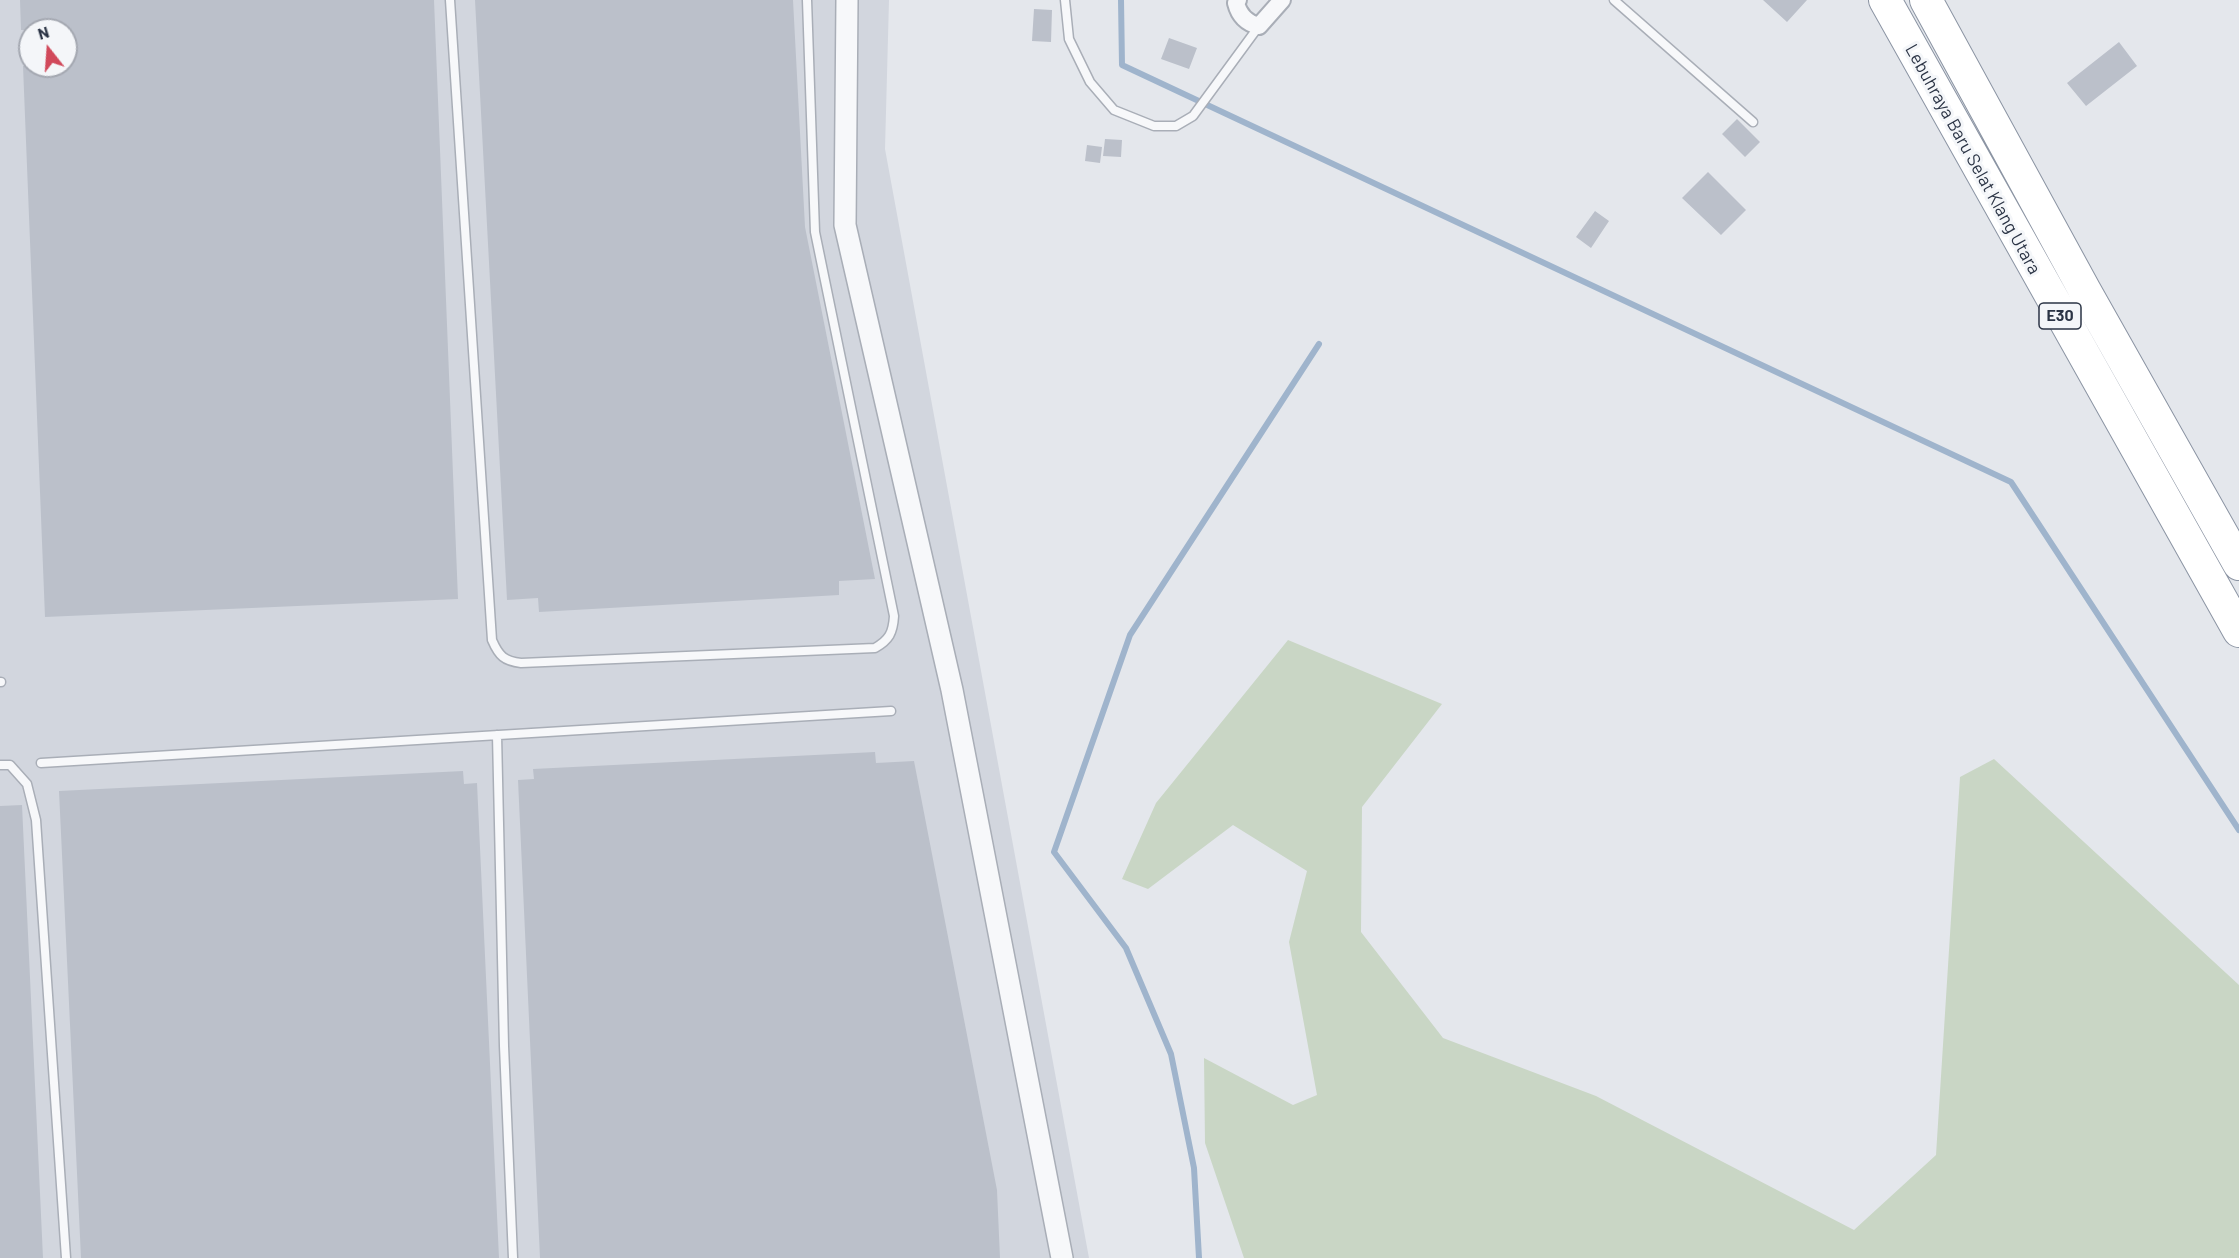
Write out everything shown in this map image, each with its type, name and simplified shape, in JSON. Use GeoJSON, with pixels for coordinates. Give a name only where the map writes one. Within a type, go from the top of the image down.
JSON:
{"type":"FeatureCollection","features":[{"type":"Feature","properties":{"kind":"highway","name":"Lebuhraya Baru Selat Klang Utara"},"geometry":{"type":"LineString","coordinates":[[1885,0],[2239,631]]}},
{"type":"Feature","properties":{"kind":"highway","name":"Lebuhraya Baru Selat Klang Utara"},"geometry":{"type":"LineString","coordinates":[[1926,0],[2085,291],[2239,564]]}},
{"type":"Feature","properties":{"kind":"street"},"geometry":{"type":"LineString","coordinates":[[847,0],[845,225],[952,690],[1062,1258]]}},
{"type":"Feature","properties":{"kind":"street"},"geometry":{"type":"LineString","coordinates":[[1238,0],[1236,3],[1238,13],[1258,26],[1282,0]]}},
{"type":"Feature","properties":{"kind":"lane"},"geometry":{"type":"LineString","coordinates":[[450,0],[492,640],[497,652],[505,661],[521,663],[875,648],[887,641],[893,630],[894,616],[814,232],[807,0]]}},
{"type":"Feature","properties":{"kind":"lane"},"geometry":{"type":"LineString","coordinates":[[1065,0],[1069,39],[1090,82],[1114,110],[1154,126],[1176,126],[1193,116],[1258,26]]}},
{"type":"Feature","properties":{"kind":"lane"},"geometry":{"type":"LineString","coordinates":[[1614,0],[1753,122]]}},
{"type":"Feature","properties":{"kind":"lane"},"geometry":{"type":"LineString","coordinates":[[41,763],[891,711]]}},
{"type":"Feature","properties":{"kind":"lane"},"geometry":{"type":"LineString","coordinates":[[498,735],[504,1046],[513,1258]]}},
{"type":"Feature","properties":{"kind":"lane"},"geometry":{"type":"LineString","coordinates":[[0,765],[10,765],[27,784],[36,820],[66,1258]]}},
{"type":"Feature","properties":{"kind":"shaded area"},"geometry":{"type":"Polygon","coordinates":[[[0,0],[889,0],[885,149],[1089,1258],[0,1258],[0,0]]]}},
{"type":"Feature","properties":{"kind":"green space"},"geometry":{"type":"Polygon","coordinates":[[[1288,640],[1442,704],[1362,807],[1361,932],[1443,1038],[1596,1096],[1854,1230],[1936,1155],[1960,777],[1994,759],[2239,985],[2239,1258],[1244,1258],[1205,1143],[1204,1058],[1293,1105],[1317,1095],[1289,942],[1307,871],[1233,825],[1148,889],[1122,879],[1156,803],[1288,640]]]}},
{"type":"Feature","properties":{"kind":"building"},"geometry":{"type":"Polygon","coordinates":[[[20,0],[434,0],[458,599],[45,617],[23,78],[78,78],[78,18],[21,18],[20,0]]]}},
{"type":"Feature","properties":{"kind":"building"},"geometry":{"type":"Polygon","coordinates":[[[475,0],[793,0],[805,227],[875,579],[839,581],[839,595],[539,612],[538,598],[507,600],[475,0]]]}},
{"type":"Feature","properties":{"kind":"building"},"geometry":{"type":"Polygon","coordinates":[[[1763,0],[1807,0],[1787,22],[1763,0]]]}},
{"type":"Feature","properties":{"kind":"building"},"geometry":{"type":"Polygon","coordinates":[[[1034,9],[1052,10],[1051,42],[1032,41],[1034,9]]]}},
{"type":"Feature","properties":{"kind":"building"},"geometry":{"type":"Polygon","coordinates":[[[1169,38],[1197,48],[1189,69],[1161,59],[1169,38]]]}},
{"type":"Feature","properties":{"kind":"building"},"geometry":{"type":"Polygon","coordinates":[[[2119,42],[2137,66],[2086,106],[2067,83],[2119,42]]]}},
{"type":"Feature","properties":{"kind":"building"},"geometry":{"type":"Polygon","coordinates":[[[1737,119],[1760,142],[1745,157],[1722,134],[1737,119]]]}},
{"type":"Feature","properties":{"kind":"building"},"geometry":{"type":"Polygon","coordinates":[[[1105,139],[1122,140],[1121,157],[1103,156],[1105,139]]]}},
{"type":"Feature","properties":{"kind":"building"},"geometry":{"type":"Polygon","coordinates":[[[1087,145],[1102,147],[1100,163],[1085,161],[1087,145]]]}},
{"type":"Feature","properties":{"kind":"building"},"geometry":{"type":"Polygon","coordinates":[[[1708,172],[1746,210],[1721,235],[1682,198],[1708,172]]]}},
{"type":"Feature","properties":{"kind":"building"},"geometry":{"type":"Polygon","coordinates":[[[1595,211],[1609,221],[1591,248],[1576,237],[1595,211]]]}},
{"type":"Feature","properties":{"kind":"building"},"geometry":{"type":"Polygon","coordinates":[[[875,752],[876,763],[914,761],[997,1190],[1000,1258],[540,1258],[518,780],[534,779],[533,769],[875,752]]]}},
{"type":"Feature","properties":{"kind":"building"},"geometry":{"type":"Polygon","coordinates":[[[463,771],[464,784],[477,783],[499,1258],[81,1258],[59,791],[463,771]]]}},
{"type":"Feature","properties":{"kind":"building"},"geometry":{"type":"Polygon","coordinates":[[[22,805],[43,1258],[0,1258],[0,806],[22,805]]]}},
{"type":"Feature","properties":{"kind":"waterway"},"geometry":{"type":"LineString","coordinates":[[1121,0],[1122,65],[2011,482],[2239,830]]}},
{"type":"Feature","properties":{"kind":"waterway"},"geometry":{"type":"LineString","coordinates":[[1199,1258],[1194,1168],[1171,1054],[1126,948],[1054,852],[1130,635],[1319,344]]}}]}
